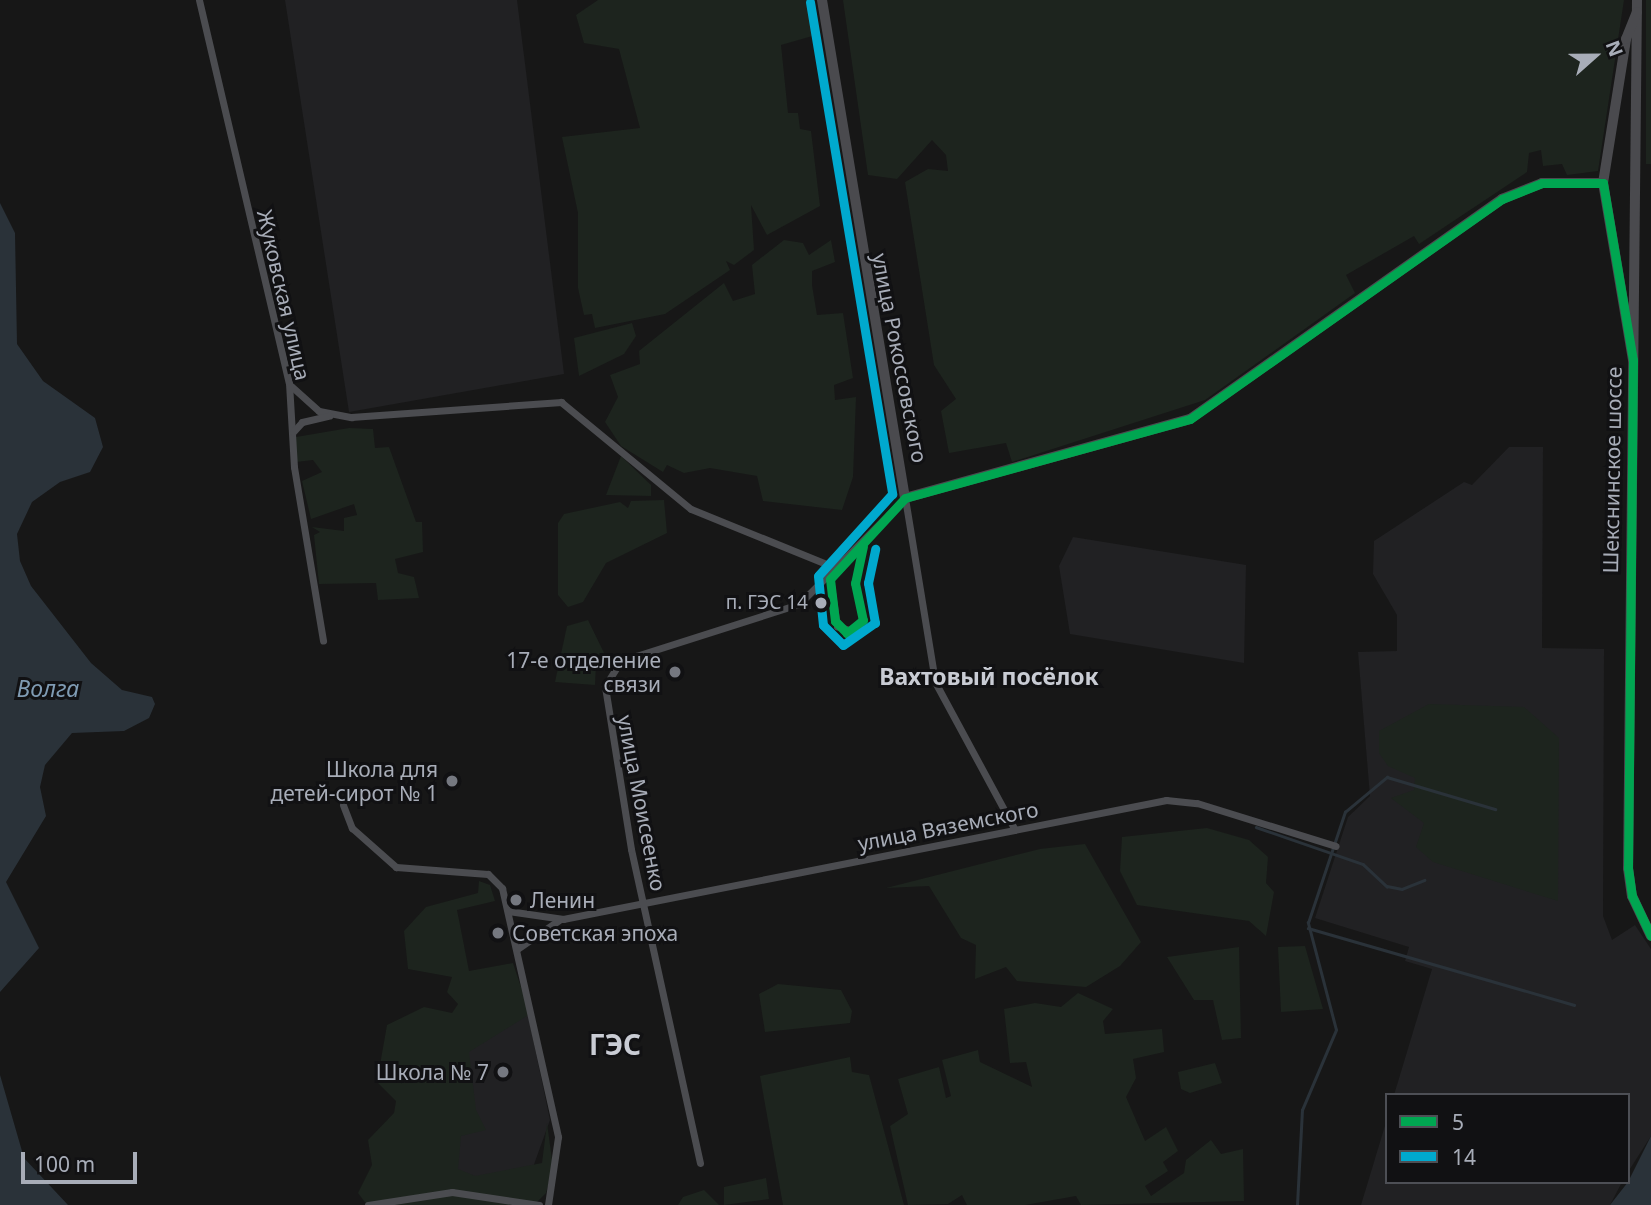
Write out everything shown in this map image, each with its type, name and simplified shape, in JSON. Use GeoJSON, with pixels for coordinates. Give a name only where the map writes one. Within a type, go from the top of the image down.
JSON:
{"type":"FeatureCollection","features":[{"type":"Feature","properties":{"kind":"street","name":"Жуковская улица"},"geometry":{"type":"LineString","coordinates":[[199,0],[289,383],[293,432],[323,641]]}},
{"type":"Feature","properties":{"kind":"street","name":"улица Рокоссовского"},"geometry":{"type":"LineString","coordinates":[[822,0],[935,682],[1015,830]]}},
{"type":"Feature","properties":{"kind":"street","name":"Шекснинское шоссе"},"geometry":{"type":"LineString","coordinates":[[1637,0],[1628,868],[1632,896],[1651,936]]}},
{"type":"Feature","properties":{"kind":"street"},"geometry":{"type":"LineString","coordinates":[[1633,360],[1603,183],[1626,39],[1637,12]]}},
{"type":"Feature","properties":{"kind":"street"},"geometry":{"type":"LineString","coordinates":[[905,498],[1189,419],[1502,199],[1542,183],[1603,183]]}},
{"type":"Feature","properties":{"kind":"street"},"geometry":{"type":"LineString","coordinates":[[289,383],[306,403],[333,415]]}},
{"type":"Feature","properties":{"kind":"street"},"geometry":{"type":"LineString","coordinates":[[293,432],[302,422],[333,415],[561,402],[691,509],[839,569]]}},
{"type":"Feature","properties":{"kind":"street","name":"улица Моисеенко"},"geometry":{"type":"LineString","coordinates":[[699,1163],[605,706],[610,675],[636,656],[786,611],[830,579],[905,498]]}},
{"type":"Feature","properties":{"kind":"street"},"geometry":{"type":"LineString","coordinates":[[830,579],[837,626],[855,632],[863,620],[855,583],[863,546]]}},
{"type":"Feature","properties":{"kind":"street","name":"улица Вяземского"},"geometry":{"type":"LineString","coordinates":[[563,919],[1174,800],[1336,846]]}},
{"type":"Feature","properties":{"kind":"street"},"geometry":{"type":"LineString","coordinates":[[343,805],[352,828],[396,867],[488,874],[502,888],[558,1137],[548,1205]]}},
{"type":"Feature","properties":{"kind":"street"},"geometry":{"type":"LineString","coordinates":[[508,911],[563,919]]}},
{"type":"Feature","properties":{"kind":"street"},"geometry":{"type":"LineString","coordinates":[[536,914],[541,934]]}},
{"type":"Feature","properties":{"kind":"street"},"geometry":{"type":"LineString","coordinates":[[517,950],[563,919]]}},
{"type":"Feature","properties":{"kind":"street"},"geometry":{"type":"LineString","coordinates":[[369,1205],[436,1195],[486,1193],[539,1205]]}},
{"type":"Feature","properties":{"kind":"street"},"geometry":{"type":"LineString","coordinates":[[426,1205],[436,1195]]}},
{"type":"Feature","properties":{"kind":"street"},"geometry":{"type":"LineString","coordinates":[[394,1205],[402,1200]]}},
{"type":"Feature","properties":{"kind":"shaded area"},"geometry":{"type":"Polygon","coordinates":[[[285,0],[517,0],[564,374],[349,412],[285,0]]]}},
{"type":"Feature","properties":{"kind":"shaded area"},"geometry":{"type":"Polygon","coordinates":[[[598,0],[810,0],[816,35],[781,45],[788,113],[798,113],[800,129],[811,131],[820,206],[767,235],[751,205],[754,250],[734,265],[726,261],[730,270],[665,314],[595,328],[592,314],[584,315],[578,288],[578,213],[562,137],[640,128],[619,49],[584,43],[576,15],[598,0]]]}},
{"type":"Feature","properties":{"kind":"shaded area"},"geometry":{"type":"Polygon","coordinates":[[[843,0],[1624,0],[1598,171],[1567,175],[1562,164],[1543,166],[1541,150],[1529,153],[1527,172],[1419,244],[1414,236],[1346,275],[1355,293],[1205,400],[1012,462],[1006,443],[949,453],[941,411],[956,399],[934,365],[905,182],[928,169],[948,171],[946,155],[932,140],[897,179],[868,175],[843,0]]]}},
{"type":"Feature","properties":{"kind":"shaded area"},"geometry":{"type":"Polygon","coordinates":[[[1646,0],[1651,0],[1651,164],[1646,164],[1646,0]]]}},
{"type":"Feature","properties":{"kind":"shaded area"},"geometry":{"type":"Polygon","coordinates":[[[784,240],[803,243],[809,255],[831,240],[835,262],[812,271],[812,285],[817,315],[843,313],[853,378],[834,385],[835,400],[856,397],[853,477],[842,510],[763,501],[757,476],[710,468],[684,473],[667,465],[663,472],[621,446],[605,422],[618,397],[610,375],[640,364],[639,351],[724,283],[733,301],[755,294],[752,265],[784,240]]]}},
{"type":"Feature","properties":{"kind":"shaded area"},"geometry":{"type":"Polygon","coordinates":[[[632,323],[636,336],[624,354],[579,376],[574,338],[632,323]]]}},
{"type":"Feature","properties":{"kind":"shaded area"},"geometry":{"type":"Polygon","coordinates":[[[349,428],[373,429],[375,448],[389,447],[416,522],[422,522],[423,552],[395,559],[398,573],[414,577],[419,598],[378,600],[376,583],[319,584],[314,535],[320,532],[312,527],[344,531],[344,518],[357,515],[354,504],[311,519],[302,481],[322,472],[313,460],[296,462],[296,437],[349,428]]]}},
{"type":"Feature","properties":{"kind":"shaded area"},"geometry":{"type":"Polygon","coordinates":[[[1509,447],[1543,447],[1542,648],[1604,649],[1603,916],[1612,940],[1635,925],[1651,949],[1651,1136],[1630,1169],[1630,1093],[1395,1093],[1432,969],[1405,961],[1409,947],[1315,918],[1348,817],[1370,796],[1358,652],[1397,651],[1397,615],[1373,574],[1374,541],[1464,482],[1472,485],[1509,447]]]}},
{"type":"Feature","properties":{"kind":"shaded area"},"geometry":{"type":"Polygon","coordinates":[[[621,456],[651,485],[651,496],[606,495],[621,456]]]}},
{"type":"Feature","properties":{"kind":"shaded area"},"geometry":{"type":"Polygon","coordinates":[[[664,500],[667,533],[606,563],[583,602],[568,607],[558,595],[558,523],[564,514],[620,502],[628,508],[631,501],[664,500]]]}},
{"type":"Feature","properties":{"kind":"shaded area"},"geometry":{"type":"Polygon","coordinates":[[[1073,537],[1246,565],[1244,663],[1070,634],[1059,566],[1073,537]]]}},
{"type":"Feature","properties":{"kind":"shaded area"},"geometry":{"type":"Polygon","coordinates":[[[588,620],[608,661],[596,664],[595,685],[555,682],[567,626],[588,620]]]}},
{"type":"Feature","properties":{"kind":"shaded area"},"geometry":{"type":"Polygon","coordinates":[[[1429,704],[1524,707],[1559,738],[1558,901],[1433,862],[1416,847],[1424,823],[1391,798],[1414,790],[1415,778],[1388,766],[1379,753],[1379,731],[1429,704]]]}},
{"type":"Feature","properties":{"kind":"shaded area"},"geometry":{"type":"Polygon","coordinates":[[[1207,828],[1249,840],[1268,857],[1266,883],[1274,892],[1266,936],[1249,921],[1137,905],[1120,871],[1122,837],[1207,828]]]}},
{"type":"Feature","properties":{"kind":"shaded area"},"geometry":{"type":"Polygon","coordinates":[[[1085,844],[1141,942],[1120,966],[1086,987],[1017,981],[1006,967],[975,979],[976,945],[961,938],[929,886],[886,888],[1040,849],[1085,844]]]}},
{"type":"Feature","properties":{"kind":"shaded area"},"geometry":{"type":"Polygon","coordinates":[[[479,881],[490,885],[495,901],[457,910],[469,971],[513,963],[530,1014],[469,1052],[476,1110],[486,1130],[461,1136],[458,1169],[475,1176],[542,1163],[547,1123],[553,1167],[546,1193],[534,1205],[367,1205],[358,1193],[372,1165],[368,1140],[394,1113],[396,1101],[377,1082],[387,1025],[424,1007],[452,1013],[458,1004],[447,992],[452,977],[408,969],[404,931],[426,907],[478,893],[479,881]]]}},
{"type":"Feature","properties":{"kind":"shaded area"},"geometry":{"type":"Polygon","coordinates":[[[1305,946],[1323,1009],[1281,1012],[1278,947],[1305,946]]]}},
{"type":"Feature","properties":{"kind":"shaded area"},"geometry":{"type":"Polygon","coordinates":[[[1239,947],[1241,1038],[1222,1040],[1213,1000],[1194,1000],[1167,957],[1239,947]]]}},
{"type":"Feature","properties":{"kind":"shaded area"},"geometry":{"type":"Polygon","coordinates":[[[778,984],[841,990],[852,1011],[850,1023],[765,1032],[759,994],[778,984]]]}},
{"type":"Feature","properties":{"kind":"shaded area"},"geometry":{"type":"Polygon","coordinates":[[[1078,993],[1113,1009],[1103,1021],[1105,1034],[1162,1029],[1164,1052],[1133,1059],[1136,1078],[1126,1097],[1145,1141],[1166,1127],[1178,1151],[1163,1162],[1168,1171],[1145,1186],[1151,1196],[1184,1173],[1186,1160],[1211,1140],[1221,1154],[1243,1149],[1244,1201],[1081,1205],[1076,1196],[1025,1205],[967,1205],[962,1195],[948,1204],[908,1205],[890,1126],[908,1114],[898,1079],[939,1067],[946,1098],[951,1096],[942,1060],[978,1050],[980,1062],[1032,1087],[1026,1062],[1010,1063],[1004,1009],[1035,1003],[1061,1007],[1078,993]]]}},
{"type":"Feature","properties":{"kind":"shaded area","name":"Школа № 7"},"geometry":{"type":"Polygon","coordinates":[[[527,1010],[550,1120],[532,1170],[458,1181],[457,1024],[527,1010]]]}},
{"type":"Feature","properties":{"kind":"shaded area"},"geometry":{"type":"Polygon","coordinates":[[[850,1057],[852,1072],[869,1075],[904,1205],[783,1205],[760,1076],[850,1057]]]}},
{"type":"Feature","properties":{"kind":"shaded area"},"geometry":{"type":"Polygon","coordinates":[[[1215,1063],[1222,1083],[1190,1093],[1181,1089],[1178,1072],[1215,1063]]]}},
{"type":"Feature","properties":{"kind":"shaded area"},"geometry":{"type":"Polygon","coordinates":[[[1385,1126],[1385,1184],[1621,1184],[1610,1205],[1361,1205],[1385,1126]]]}},
{"type":"Feature","properties":{"kind":"shaded area"},"geometry":{"type":"Polygon","coordinates":[[[766,1178],[769,1199],[724,1205],[724,1187],[766,1178]]]}},
{"type":"Feature","properties":{"kind":"shaded area"},"geometry":{"type":"Polygon","coordinates":[[[704,1190],[719,1205],[678,1205],[683,1197],[704,1190]]]}},
{"type":"Feature","properties":{"kind":"water","name":"Волга"},"geometry":{"type":"Polygon","coordinates":[[[0,203],[15,233],[17,344],[43,381],[95,418],[103,447],[90,472],[60,482],[32,502],[17,534],[20,561],[31,586],[91,663],[122,690],[152,697],[155,704],[149,718],[124,731],[72,733],[45,765],[40,787],[46,816],[6,882],[39,948],[0,992],[0,203]]]}},
{"type":"Feature","properties":{"kind":"water"},"geometry":{"type":"Polygon","coordinates":[[[0,1075],[24,1158],[68,1205],[0,1205],[0,1075]]]}},
{"type":"Feature","properties":{"kind":"water"},"geometry":{"type":"Polygon","coordinates":[[[1651,1136],[1651,1205],[1610,1205],[1626,1184],[1630,1184],[1630,1178],[1651,1136]]]}},
{"type":"Feature","properties":{"kind":"waterway"},"geometry":{"type":"LineString","coordinates":[[1297,1205],[1302,1110],[1336,1030],[1308,923],[1345,812],[1387,777],[1495,809]]}},
{"type":"Feature","properties":{"kind":"waterway"},"geometry":{"type":"LineString","coordinates":[[1256,827],[1363,864],[1387,886],[1402,889],[1424,880]]}},
{"type":"Feature","properties":{"kind":"waterway"},"geometry":{"type":"LineString","coordinates":[[1308,928],[1574,1005]]}},
{"type":"Feature","properties":{"kind":"transit line","name":"14"},"geometry":{"type":"LineString","coordinates":[[810,2],[892,494],[818,576],[823,625],[843,645],[875,623],[868,583],[875,549]]}},
{"type":"Feature","properties":{"kind":"transit line","name":"5"},"geometry":{"type":"LineString","coordinates":[[863,546],[855,583],[863,620],[847,633],[835,621],[830,579],[905,498],[1190,419],[1502,199],[1542,183],[1603,183],[1633,360],[1628,868],[1632,896],[1651,936]]}},
{"type":"Feature","properties":{"kind":"place","name":"п. ГЭС 14"},"geometry":{"type":"Point","coordinates":[821,603]}},
{"type":"Feature","properties":{"kind":"place","name":"17-е отделение связи"},"geometry":{"type":"Point","coordinates":[675,672]}},
{"type":"Feature","properties":{"kind":"place","name":"Школа для детей-сирот № 1"},"geometry":{"type":"Point","coordinates":[452,781]}},
{"type":"Feature","properties":{"kind":"place","name":"Ленин"},"geometry":{"type":"Point","coordinates":[516,900]}},
{"type":"Feature","properties":{"kind":"place","name":"Советская эпоха"},"geometry":{"type":"Point","coordinates":[498,933]}},
{"type":"Feature","properties":{"kind":"place","name":"Школа № 7"},"geometry":{"type":"Point","coordinates":[503,1072]}},
{"type":"Feature","properties":{"kind":"district","name":"Вахтовый посёлок"},"geometry":{"type":"Point","coordinates":[989,676]}},
{"type":"Feature","properties":{"kind":"district","name":"ГЭС"},"geometry":{"type":"Point","coordinates":[615,1044]}}]}
